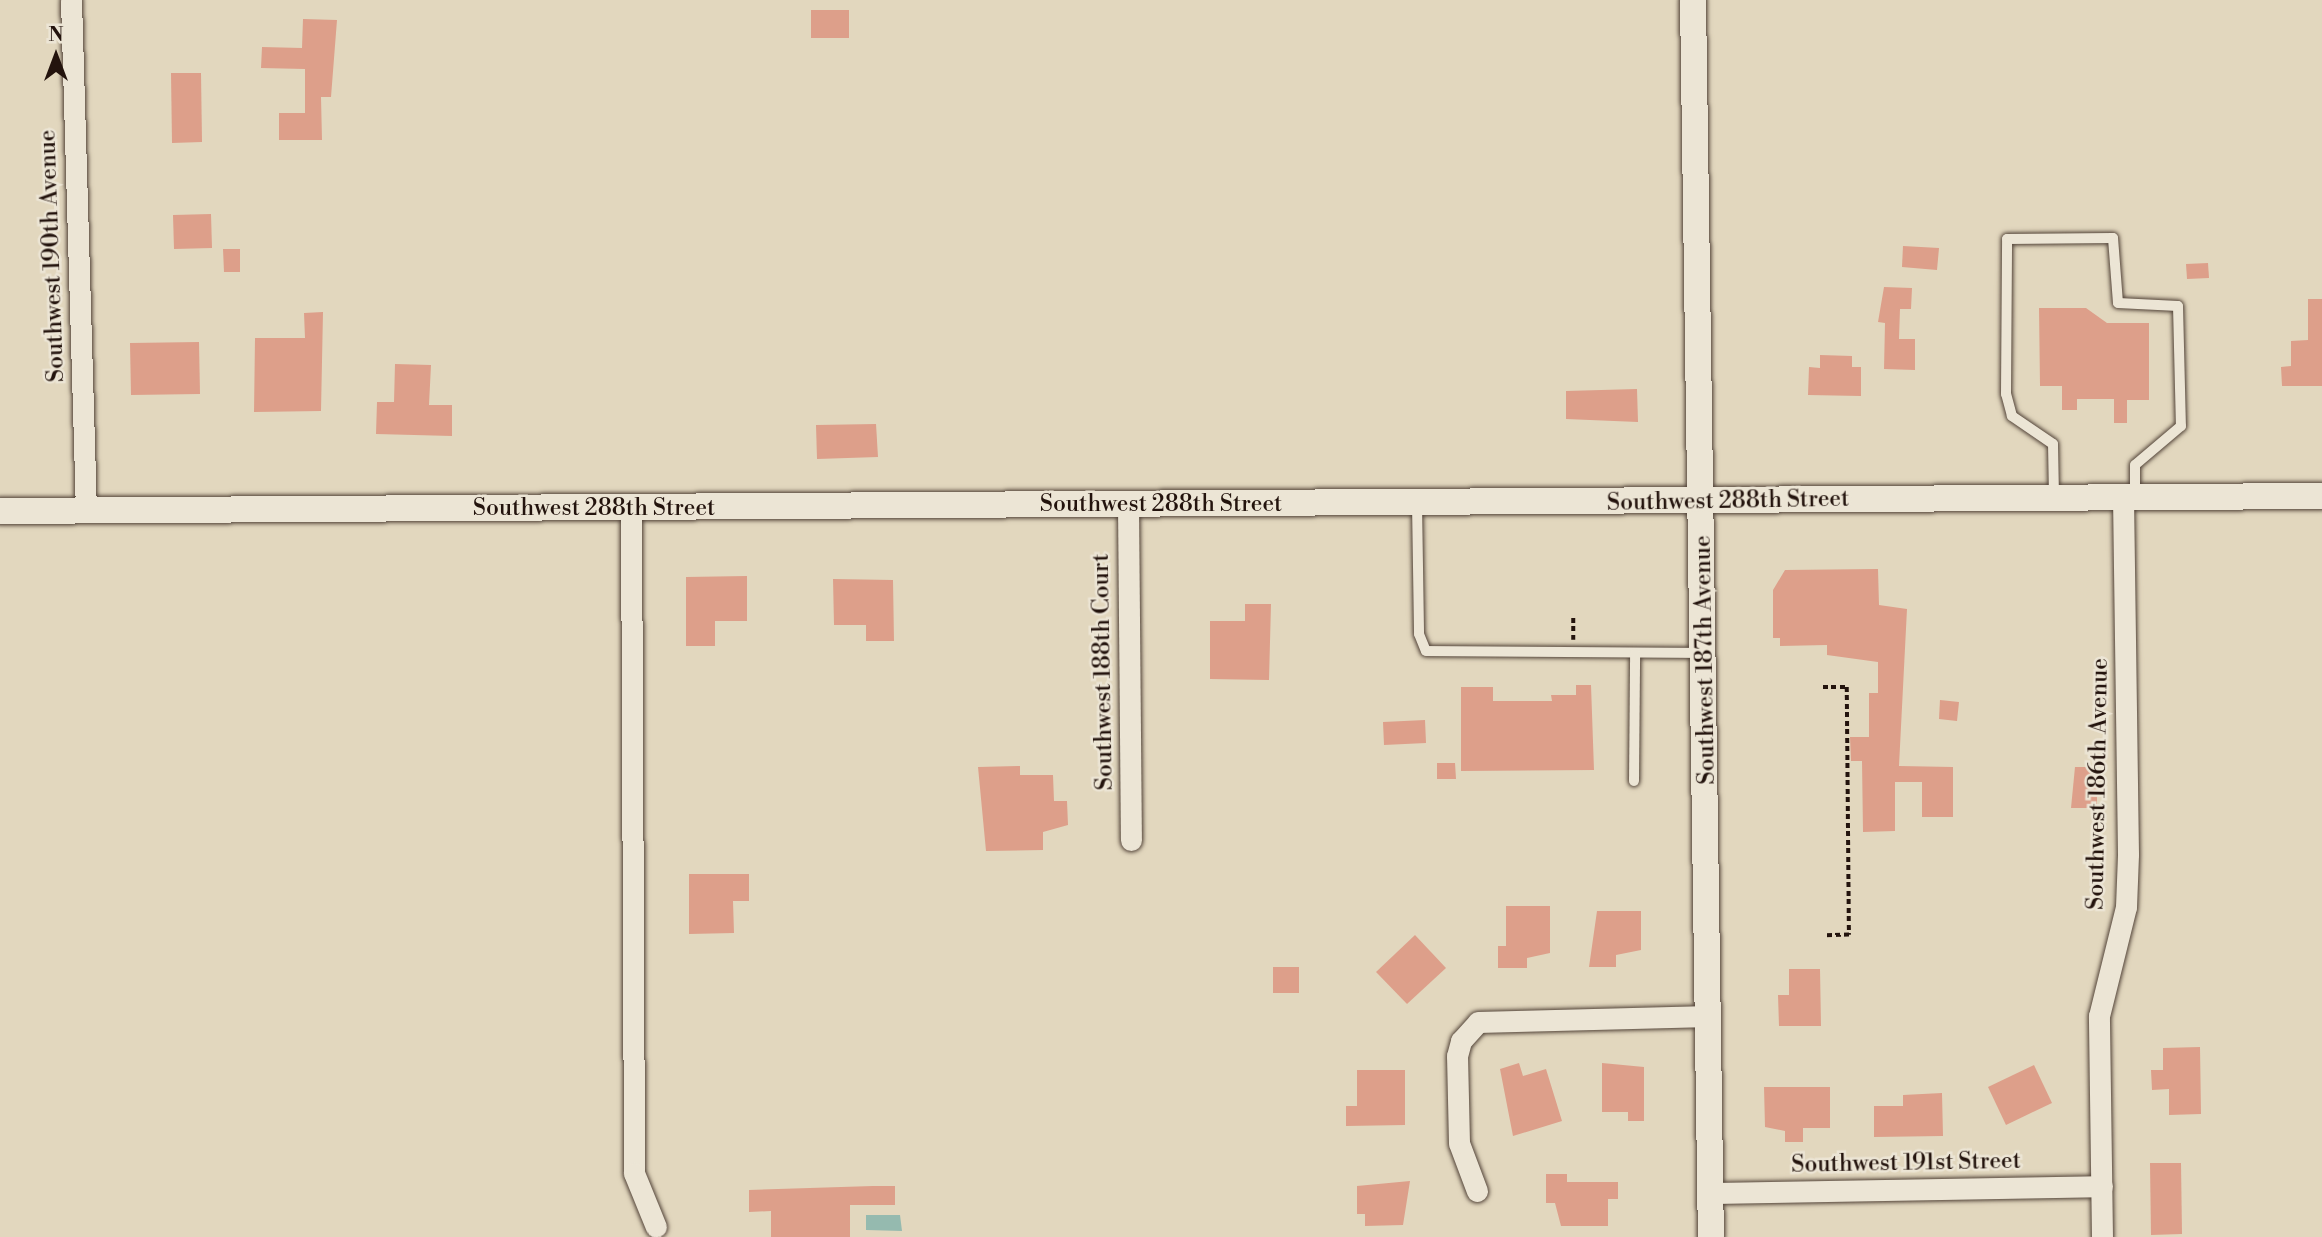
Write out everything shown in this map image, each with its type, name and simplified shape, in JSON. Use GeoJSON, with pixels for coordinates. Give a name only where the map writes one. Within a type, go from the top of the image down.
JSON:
{"type":"FeatureCollection","features":[{"type":"Feature","properties":{"kind":"street","name":"Southwest 190th Avenue"},"geometry":{"type":"LineString","coordinates":[[71,0],[86,511]]}},
{"type":"Feature","properties":{"kind":"street","name":"Southwest 187th Avenue"},"geometry":{"type":"LineString","coordinates":[[1693,0],[1705,653],[1711,1237]]}},
{"type":"Feature","properties":{"kind":"street","name":"Southwest 186th Avenue"},"geometry":{"type":"LineString","coordinates":[[2102,1237],[2099,1016],[2126,907],[2128,867],[2129,496]]}},
{"type":"Feature","properties":{"kind":"street","name":"Southwest 288th Street"},"geometry":{"type":"LineString","coordinates":[[0,511],[2322,496]]}},
{"type":"Feature","properties":{"kind":"street","name":"Southwest 188th Court"},"geometry":{"type":"LineString","coordinates":[[1128,504],[1131,840]]}},
{"type":"Feature","properties":{"kind":"street"},"geometry":{"type":"LineString","coordinates":[[631,507],[634,1173],[656,1227]]}},
{"type":"Feature","properties":{"kind":"street"},"geometry":{"type":"LineString","coordinates":[[1477,1191],[1460,1143],[1457,1056],[1461,1041],[1478,1022],[1709,1016]]}},
{"type":"Feature","properties":{"kind":"street","name":"Southwest 191st Street"},"geometry":{"type":"LineString","coordinates":[[1710,1193],[2102,1186]]}},
{"type":"Feature","properties":{"kind":"lane"},"geometry":{"type":"LineString","coordinates":[[2054,497],[2053,444],[2045,433],[2018,423],[2006,394],[2007,239],[2113,238],[2118,303],[2171,305],[2182,313],[2182,426],[2135,465],[2129,496]]}},
{"type":"Feature","properties":{"kind":"lane"},"geometry":{"type":"LineString","coordinates":[[1417,503],[1419,634],[1426,651],[1573,655],[1705,653]]}},
{"type":"Feature","properties":{"kind":"lane"},"geometry":{"type":"LineString","coordinates":[[1634,781],[1635,654]]}},
{"type":"Feature","properties":{"kind":"path"},"geometry":{"type":"LineString","coordinates":[[1573,615],[1573,655]]}},
{"type":"Feature","properties":{"kind":"path"},"geometry":{"type":"LineString","coordinates":[[1823,687],[1847,687],[1850,935],[1825,936]]}},
{"type":"Feature","properties":{"kind":"water"},"geometry":{"type":"Polygon","coordinates":[[[866,1215],[900,1215],[902,1231],[866,1230],[866,1215]]]}},
{"type":"Feature","properties":{"kind":"building"},"geometry":{"type":"Polygon","coordinates":[[[811,10],[849,10],[849,38],[811,38],[811,10]]]}},
{"type":"Feature","properties":{"kind":"building"},"geometry":{"type":"Polygon","coordinates":[[[303,19],[337,20],[331,97],[321,97],[322,140],[279,140],[279,113],[305,113],[305,69],[261,68],[262,47],[302,48],[303,19]]]}},
{"type":"Feature","properties":{"kind":"building"},"geometry":{"type":"Polygon","coordinates":[[[171,73],[201,73],[202,142],[172,143],[171,73]]]}},
{"type":"Feature","properties":{"kind":"building"},"geometry":{"type":"Polygon","coordinates":[[[211,214],[212,248],[174,249],[173,215],[211,214]]]}},
{"type":"Feature","properties":{"kind":"building"},"geometry":{"type":"Polygon","coordinates":[[[1903,246],[1939,248],[1937,270],[1902,267],[1903,246]]]}},
{"type":"Feature","properties":{"kind":"building"},"geometry":{"type":"Polygon","coordinates":[[[223,249],[240,249],[240,272],[224,272],[223,249]]]}},
{"type":"Feature","properties":{"kind":"building"},"geometry":{"type":"Polygon","coordinates":[[[2208,263],[2209,278],[2187,279],[2186,264],[2208,263]]]}},
{"type":"Feature","properties":{"kind":"building"},"geometry":{"type":"Polygon","coordinates":[[[1884,287],[1912,288],[1911,309],[1900,309],[1899,339],[1915,339],[1915,370],[1884,369],[1885,323],[1878,322],[1884,287]]]}},
{"type":"Feature","properties":{"kind":"building"},"geometry":{"type":"Polygon","coordinates":[[[2308,299],[2322,299],[2322,386],[2282,386],[2281,367],[2291,366],[2291,341],[2308,340],[2308,299]]]}},
{"type":"Feature","properties":{"kind":"building"},"geometry":{"type":"Polygon","coordinates":[[[2039,308],[2086,308],[2107,323],[2149,323],[2149,400],[2127,400],[2127,423],[2114,423],[2114,399],[2077,399],[2077,410],[2062,410],[2062,386],[2040,386],[2039,308]]]}},
{"type":"Feature","properties":{"kind":"building"},"geometry":{"type":"Polygon","coordinates":[[[323,312],[321,411],[254,412],[255,338],[305,338],[304,313],[323,312]]]}},
{"type":"Feature","properties":{"kind":"building"},"geometry":{"type":"Polygon","coordinates":[[[199,342],[200,394],[131,395],[130,343],[199,342]]]}},
{"type":"Feature","properties":{"kind":"building"},"geometry":{"type":"Polygon","coordinates":[[[1820,355],[1852,356],[1852,367],[1861,367],[1861,396],[1808,395],[1809,367],[1820,368],[1820,355]]]}},
{"type":"Feature","properties":{"kind":"building"},"geometry":{"type":"Polygon","coordinates":[[[395,364],[431,365],[429,405],[452,405],[452,436],[376,434],[377,402],[394,402],[395,364]]]}},
{"type":"Feature","properties":{"kind":"building"},"geometry":{"type":"Polygon","coordinates":[[[1637,389],[1638,422],[1566,419],[1566,391],[1637,389]]]}},
{"type":"Feature","properties":{"kind":"building"},"geometry":{"type":"Polygon","coordinates":[[[876,424],[878,457],[817,459],[816,425],[876,424]]]}},
{"type":"Feature","properties":{"kind":"building"},"geometry":{"type":"Polygon","coordinates":[[[1878,569],[1879,605],[1907,609],[1899,766],[1953,767],[1953,817],[1922,817],[1922,782],[1895,782],[1895,831],[1863,832],[1862,761],[1851,761],[1850,737],[1869,737],[1869,693],[1878,693],[1878,662],[1827,655],[1827,645],[1780,646],[1780,638],[1773,638],[1773,590],[1785,570],[1878,569]]]}},
{"type":"Feature","properties":{"kind":"building"},"geometry":{"type":"Polygon","coordinates":[[[747,576],[747,621],[715,621],[715,646],[686,646],[686,577],[747,576]]]}},
{"type":"Feature","properties":{"kind":"building"},"geometry":{"type":"Polygon","coordinates":[[[833,579],[893,580],[894,641],[866,641],[866,625],[834,625],[833,579]]]}},
{"type":"Feature","properties":{"kind":"building"},"geometry":{"type":"Polygon","coordinates":[[[1245,604],[1271,604],[1269,680],[1210,679],[1210,621],[1245,621],[1245,604]]]}},
{"type":"Feature","properties":{"kind":"building"},"geometry":{"type":"Polygon","coordinates":[[[1576,685],[1591,685],[1594,770],[1461,771],[1461,687],[1493,687],[1493,701],[1552,701],[1551,695],[1576,695],[1576,685]]]}},
{"type":"Feature","properties":{"kind":"building"},"geometry":{"type":"Polygon","coordinates":[[[1940,700],[1959,702],[1957,721],[1939,719],[1940,700]]]}},
{"type":"Feature","properties":{"kind":"building"},"geometry":{"type":"Polygon","coordinates":[[[1425,720],[1426,743],[1384,745],[1383,722],[1425,720]]]}},
{"type":"Feature","properties":{"kind":"building"},"geometry":{"type":"Polygon","coordinates":[[[1437,763],[1455,763],[1456,779],[1437,779],[1437,763]]]}},
{"type":"Feature","properties":{"kind":"building"},"geometry":{"type":"Polygon","coordinates":[[[1020,766],[1020,775],[1053,775],[1054,801],[1067,801],[1068,825],[1043,832],[1043,850],[986,851],[978,767],[1020,766]]]}},
{"type":"Feature","properties":{"kind":"building"},"geometry":{"type":"Polygon","coordinates":[[[2075,767],[2097,767],[2097,808],[2071,808],[2075,767]]]}},
{"type":"Feature","properties":{"kind":"building"},"geometry":{"type":"Polygon","coordinates":[[[689,874],[749,874],[749,901],[733,901],[734,933],[689,934],[689,874]]]}},
{"type":"Feature","properties":{"kind":"building"},"geometry":{"type":"Polygon","coordinates":[[[1506,906],[1550,906],[1550,953],[1527,958],[1527,968],[1498,968],[1498,946],[1506,946],[1506,906]]]}},
{"type":"Feature","properties":{"kind":"building"},"geometry":{"type":"Polygon","coordinates":[[[1597,911],[1641,911],[1641,950],[1616,955],[1616,967],[1589,967],[1597,911]]]}},
{"type":"Feature","properties":{"kind":"building"},"geometry":{"type":"Polygon","coordinates":[[[1415,935],[1446,968],[1407,1004],[1376,972],[1415,935]]]}},
{"type":"Feature","properties":{"kind":"building"},"geometry":{"type":"Polygon","coordinates":[[[1273,967],[1299,967],[1299,993],[1273,993],[1273,967]]]}},
{"type":"Feature","properties":{"kind":"building"},"geometry":{"type":"Polygon","coordinates":[[[1789,969],[1820,969],[1821,1026],[1779,1026],[1778,995],[1789,995],[1789,969]]]}},
{"type":"Feature","properties":{"kind":"building"},"geometry":{"type":"Polygon","coordinates":[[[2200,1047],[2201,1114],[2169,1115],[2169,1089],[2152,1090],[2151,1070],[2163,1070],[2163,1048],[2200,1047]]]}},
{"type":"Feature","properties":{"kind":"building"},"geometry":{"type":"Polygon","coordinates":[[[1519,1063],[1523,1076],[1546,1069],[1562,1121],[1513,1136],[1500,1069],[1519,1063]]]}},
{"type":"Feature","properties":{"kind":"building"},"geometry":{"type":"Polygon","coordinates":[[[1602,1063],[1644,1067],[1644,1121],[1628,1121],[1628,1112],[1602,1112],[1602,1063]]]}},
{"type":"Feature","properties":{"kind":"building"},"geometry":{"type":"Polygon","coordinates":[[[2034,1065],[2052,1103],[2006,1125],[1988,1087],[2034,1065]]]}},
{"type":"Feature","properties":{"kind":"building"},"geometry":{"type":"Polygon","coordinates":[[[1357,1070],[1405,1070],[1405,1125],[1346,1126],[1346,1106],[1357,1106],[1357,1070]]]}},
{"type":"Feature","properties":{"kind":"building"},"geometry":{"type":"Polygon","coordinates":[[[1764,1087],[1830,1087],[1830,1128],[1803,1128],[1803,1142],[1785,1142],[1785,1131],[1765,1127],[1764,1087]]]}},
{"type":"Feature","properties":{"kind":"building"},"geometry":{"type":"Polygon","coordinates":[[[1942,1093],[1943,1136],[1874,1137],[1874,1106],[1903,1106],[1903,1095],[1942,1093]]]}},
{"type":"Feature","properties":{"kind":"building"},"geometry":{"type":"Polygon","coordinates":[[[2150,1163],[2181,1163],[2182,1234],[2151,1235],[2150,1163]]]}},
{"type":"Feature","properties":{"kind":"building"},"geometry":{"type":"Polygon","coordinates":[[[1546,1174],[1567,1174],[1567,1182],[1618,1182],[1618,1199],[1608,1199],[1608,1226],[1561,1226],[1555,1203],[1546,1203],[1546,1174]]]}},
{"type":"Feature","properties":{"kind":"building"},"geometry":{"type":"Polygon","coordinates":[[[1410,1181],[1403,1225],[1365,1226],[1365,1214],[1357,1214],[1357,1186],[1410,1181]]]}},
{"type":"Feature","properties":{"kind":"building"},"geometry":{"type":"Polygon","coordinates":[[[895,1186],[895,1205],[850,1205],[850,1237],[771,1237],[771,1211],[749,1212],[749,1190],[895,1186]]]}}]}
